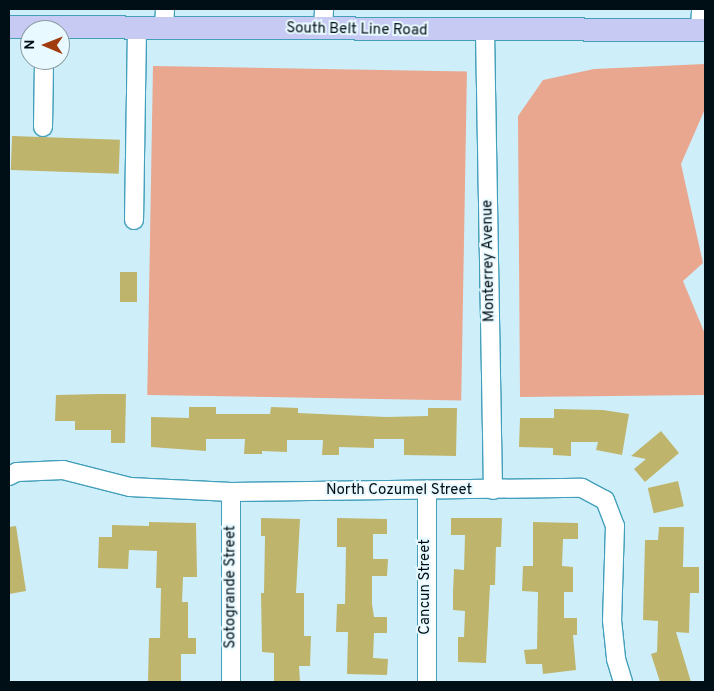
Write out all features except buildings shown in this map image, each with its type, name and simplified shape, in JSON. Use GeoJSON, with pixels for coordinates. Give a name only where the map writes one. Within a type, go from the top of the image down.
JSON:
{"type":"FeatureCollection","features":[{"type":"Feature","properties":{"kind":"main road","name":"South Belt Line Road"},"geometry":{"type":"LineString","coordinates":[[70,29],[137,28],[164,18],[324,19],[485,31],[702,23]]}},
{"type":"Feature","properties":{"kind":"street"},"geometry":{"type":"LineString","coordinates":[[134,220],[137,28]]}},
{"type":"Feature","properties":{"kind":"street","name":"Monterrey Avenue"},"geometry":{"type":"LineString","coordinates":[[485,31],[493,490]]}},
{"type":"Feature","properties":{"kind":"street"},"geometry":{"type":"LineString","coordinates":[[44,70],[44,127]]}},
{"type":"Feature","properties":{"kind":"street","name":"North Cozumel Street"},"geometry":{"type":"LineString","coordinates":[[9,476],[17,472],[63,470],[130,487],[231,492],[427,492],[582,488],[605,500],[615,526],[612,620],[616,659],[623,682]]}},
{"type":"Feature","properties":{"kind":"street","name":"Sotogrande Street"},"geometry":{"type":"LineString","coordinates":[[231,492],[231,682]]}},
{"type":"Feature","properties":{"kind":"street","name":"Cancun Street"},"geometry":{"type":"LineString","coordinates":[[427,492],[427,682]]}},
{"type":"Feature","properties":{"kind":"shaded area"},"geometry":{"type":"Polygon","coordinates":[[[705,64],[705,109],[681,164],[703,263],[683,281],[705,334],[705,395],[520,397],[518,116],[543,80],[594,69],[705,64]]]}},
{"type":"Feature","properties":{"kind":"shaded area"},"geometry":{"type":"Polygon","coordinates":[[[153,66],[467,71],[461,400],[147,395],[153,66]]]}}]}
